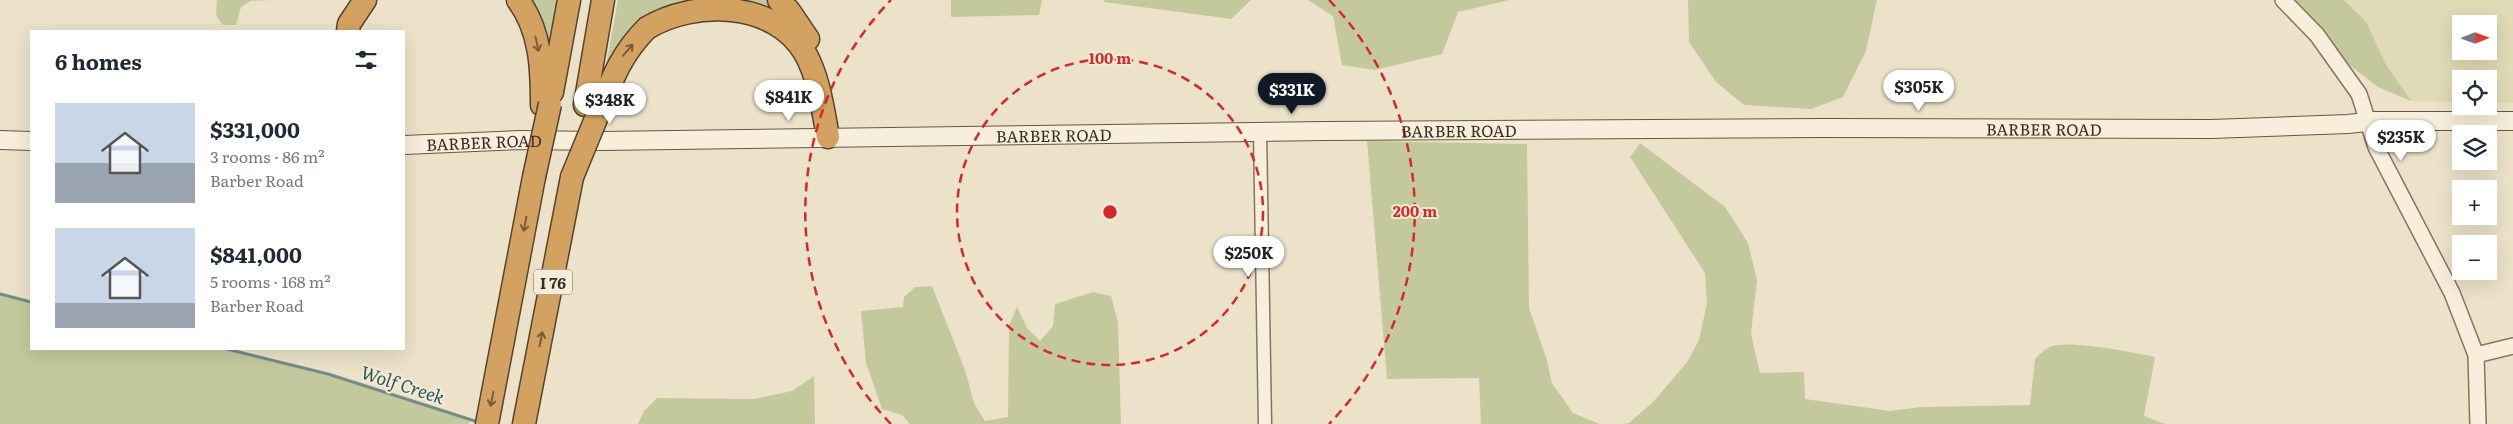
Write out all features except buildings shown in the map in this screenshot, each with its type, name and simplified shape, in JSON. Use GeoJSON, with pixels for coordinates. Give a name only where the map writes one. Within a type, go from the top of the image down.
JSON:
{"type":"FeatureCollection","features":[{"type":"Feature","properties":{"kind":"highway"},"geometry":{"type":"LineString","coordinates":[[339,30],[351,0]]}},
{"type":"Feature","properties":{"kind":"highway"},"geometry":{"type":"LineString","coordinates":[[348,30],[349,24],[365,0]]}},
{"type":"Feature","properties":{"kind":"highway"},"geometry":{"type":"LineString","coordinates":[[518,0],[529,16],[537,38],[546,105]]}},
{"type":"Feature","properties":{"kind":"highway"},"geometry":{"type":"LineString","coordinates":[[546,105],[569,0]]}},
{"type":"Feature","properties":{"kind":"highway"},"geometry":{"type":"LineString","coordinates":[[593,107],[603,0]]}},
{"type":"Feature","properties":{"kind":"highway"},"geometry":{"type":"LineString","coordinates":[[779,0],[806,36],[819,61],[834,137]]}},
{"type":"Feature","properties":{"kind":"highway"},"geometry":{"type":"LineString","coordinates":[[593,107],[621,58],[647,28],[679,8],[705,2],[730,2],[753,9],[770,17],[795,38],[812,70],[834,137]]}},
{"type":"Feature","properties":{"kind":"highway","name":"I 76"},"geometry":{"type":"LineString","coordinates":[[487,424],[546,105]]}},
{"type":"Feature","properties":{"kind":"highway","name":"I 76"},"geometry":{"type":"LineString","coordinates":[[524,424],[572,177],[593,107]]}},
{"type":"Feature","properties":{"kind":"main road","name":"BARBER ROAD"},"geometry":{"type":"LineString","coordinates":[[405,145],[520,140],[602,142],[1260,132],[1823,128],[2203,129],[2367,122],[2513,121]]}},
{"type":"Feature","properties":{"kind":"main road"},"geometry":{"type":"LineString","coordinates":[[0,140],[30,141]]}},
{"type":"Feature","properties":{"kind":"street"},"geometry":{"type":"LineString","coordinates":[[2282,0],[2317,35],[2355,87],[2363,103],[2367,122],[2376,147],[2452,293],[2476,355],[2478,424]]}},
{"type":"Feature","properties":{"kind":"street"},"geometry":{"type":"LineString","coordinates":[[1260,132],[1265,424]]}},
{"type":"Feature","properties":{"kind":"street"},"geometry":{"type":"LineString","coordinates":[[2476,355],[2513,346]]}},
{"type":"Feature","properties":{"kind":"shaded area"},"geometry":{"type":"Polygon","coordinates":[[[2344,0],[2513,0],[2513,103],[2497,102],[2497,70],[2452,70],[2452,102],[2411,101],[2385,63],[2367,23],[2344,0]]]}},
{"type":"Feature","properties":{"kind":"green space"},"geometry":{"type":"Polygon","coordinates":[[[217,0],[272,0],[251,1],[241,7],[236,25],[223,25],[216,15],[217,0]]]}},
{"type":"Feature","properties":{"kind":"green space"},"geometry":{"type":"Polygon","coordinates":[[[528,0],[559,0],[551,42],[548,43],[528,0]]]}},
{"type":"Feature","properties":{"kind":"green space"},"geometry":{"type":"Polygon","coordinates":[[[618,0],[690,0],[668,8],[603,82],[618,0]]]}},
{"type":"Feature","properties":{"kind":"green space"},"geometry":{"type":"Polygon","coordinates":[[[733,0],[774,0],[795,25],[733,0]]]}},
{"type":"Feature","properties":{"kind":"green space"},"geometry":{"type":"Polygon","coordinates":[[[951,0],[1042,0],[1039,15],[951,17],[951,0]]]}},
{"type":"Feature","properties":{"kind":"green space"},"geometry":{"type":"Polygon","coordinates":[[[1104,0],[1251,0],[1231,19],[1104,2],[1104,0]]]}},
{"type":"Feature","properties":{"kind":"green space"},"geometry":{"type":"Polygon","coordinates":[[[1308,0],[1510,0],[1458,12],[1442,54],[1375,70],[1342,65],[1333,16],[1308,0]]]}},
{"type":"Feature","properties":{"kind":"green space"},"geometry":{"type":"Polygon","coordinates":[[[1688,0],[1877,0],[1866,51],[1843,97],[1811,109],[1744,105],[1716,82],[1689,42],[1688,0]]]}},
{"type":"Feature","properties":{"kind":"green space"},"geometry":{"type":"Polygon","coordinates":[[[2294,0],[2344,0],[2367,23],[2385,63],[2411,101],[2378,87],[2348,64],[2321,27],[2294,0]]]}},
{"type":"Feature","properties":{"kind":"green space"},"geometry":{"type":"Polygon","coordinates":[[[1367,141],[1527,144],[1529,308],[1546,357],[1552,383],[1573,413],[1600,424],[1481,424],[1479,378],[1387,379],[1367,141]]]}},
{"type":"Feature","properties":{"kind":"green space"},"geometry":{"type":"Polygon","coordinates":[[[1640,143],[1725,207],[1748,243],[1757,280],[1751,334],[1760,373],[1804,372],[1805,399],[1890,411],[1921,407],[2030,405],[2035,359],[2050,347],[2059,345],[2086,346],[2155,357],[2144,416],[2165,424],[1622,424],[1629,423],[1653,402],[1688,361],[1699,340],[1707,303],[1705,273],[1630,157],[1640,143]]]}},
{"type":"Feature","properties":{"kind":"green space"},"geometry":{"type":"Polygon","coordinates":[[[932,286],[965,370],[974,403],[985,421],[1008,417],[1009,325],[1017,307],[1027,328],[1040,341],[1053,326],[1055,304],[1093,292],[1111,296],[1118,322],[1121,424],[910,424],[902,415],[882,409],[866,363],[861,311],[903,307],[904,297],[915,287],[932,286]]]}},
{"type":"Feature","properties":{"kind":"green space"},"geometry":{"type":"Polygon","coordinates":[[[0,294],[30,302],[30,350],[231,350],[328,374],[470,420],[469,424],[0,424],[0,294]]]}},
{"type":"Feature","properties":{"kind":"green space"},"geometry":{"type":"Polygon","coordinates":[[[814,376],[815,424],[638,424],[644,411],[657,398],[754,399],[792,391],[814,376]]]}},
{"type":"Feature","properties":{"kind":"waterway","name":"Wolf Creek"},"geometry":{"type":"LineString","coordinates":[[0,294],[30,302]]}},
{"type":"Feature","properties":{"kind":"waterway","name":"Wolf Creek"},"geometry":{"type":"LineString","coordinates":[[231,350],[328,374],[478,422]]}}]}
